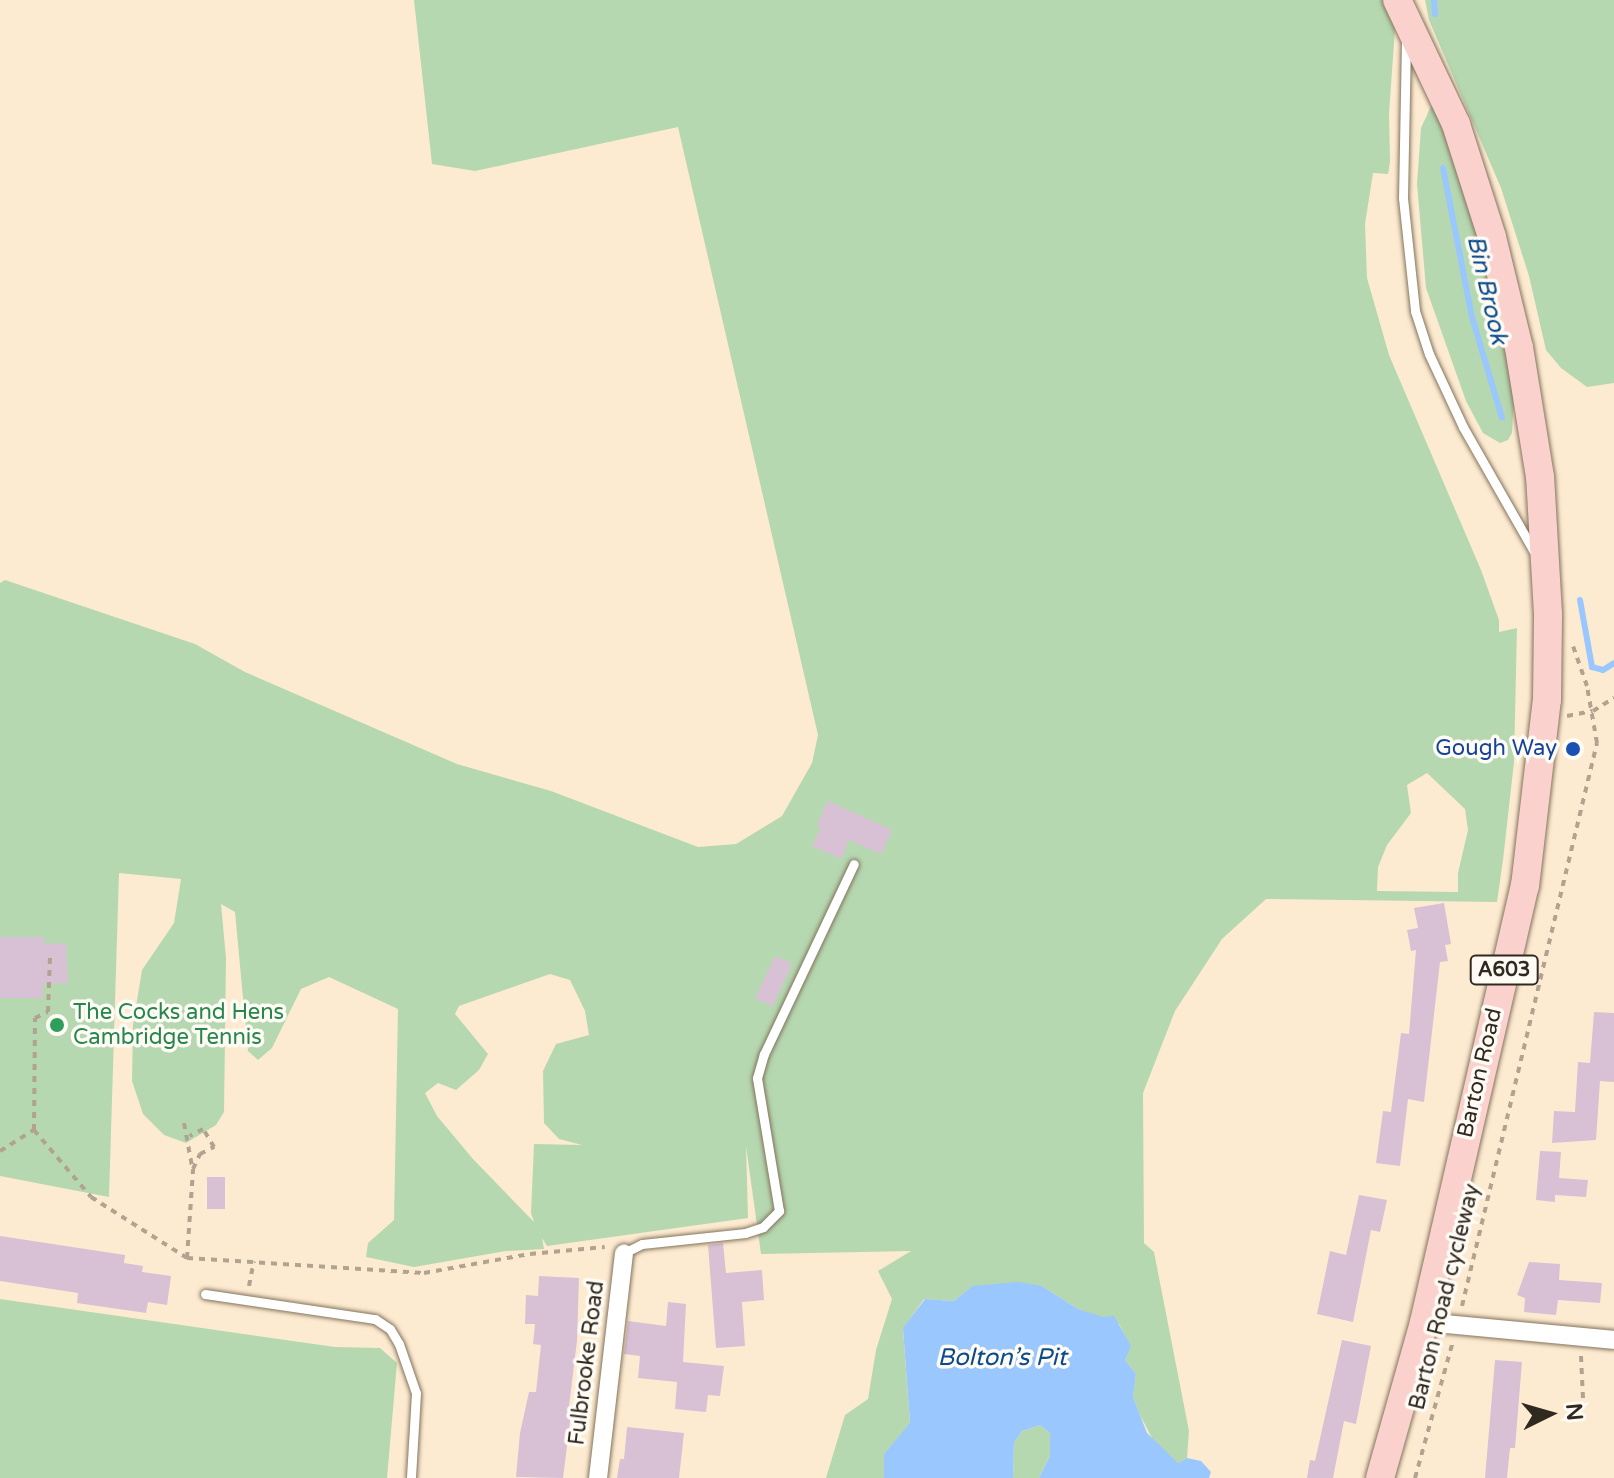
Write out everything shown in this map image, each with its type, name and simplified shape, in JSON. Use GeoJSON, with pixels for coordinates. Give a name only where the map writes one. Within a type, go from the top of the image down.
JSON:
{"type":"FeatureCollection","features":[{"type":"Feature","properties":{"kind":"main road","name":"A603"},"geometry":{"type":"LineString","coordinates":[[1401,6],[1456,124],[1508,295],[1540,477],[1547,573]]}},
{"type":"Feature","properties":{"kind":"main road","name":"Barton Road"},"geometry":{"type":"LineString","coordinates":[[1380,1478],[1424,1322],[1525,886],[1545,720],[1547,573]]}},
{"type":"Feature","properties":{"kind":"street","name":"Fulbrooke Road"},"geometry":{"type":"LineString","coordinates":[[598,1478],[624,1253]]}},
{"type":"Feature","properties":{"kind":"street"},"geometry":{"type":"LineString","coordinates":[[1424,1322],[1614,1340]]}},
{"type":"Feature","properties":{"kind":"lane"},"geometry":{"type":"LineString","coordinates":[[1401,6],[1403,198],[1415,311],[1429,354],[1463,427],[1547,573]]}},
{"type":"Feature","properties":{"kind":"lane"},"geometry":{"type":"LineString","coordinates":[[624,1253],[642,1244],[745,1233],[763,1227],[779,1211],[757,1078],[768,1046],[854,864]]}},
{"type":"Feature","properties":{"kind":"lane"},"geometry":{"type":"LineString","coordinates":[[205,1294],[375,1319],[390,1329],[399,1344],[416,1393],[411,1478]]}},
{"type":"Feature","properties":{"kind":"path"},"geometry":{"type":"LineString","coordinates":[[1545,720],[1593,711],[1614,698]]}},
{"type":"Feature","properties":{"kind":"path","name":"Barton Road cycleway"},"geometry":{"type":"LineString","coordinates":[[1415,1478],[1457,1326],[1586,797]]}},
{"type":"Feature","properties":{"kind":"path"},"geometry":{"type":"LineString","coordinates":[[50,958],[48,1012],[35,1018],[34,1130],[91,1197],[187,1258],[424,1273],[530,1254],[617,1245],[624,1253]]}},
{"type":"Feature","properties":{"kind":"path"},"geometry":{"type":"LineString","coordinates":[[184,1123],[193,1169],[187,1258]]}},
{"type":"Feature","properties":{"kind":"path"},"geometry":{"type":"LineString","coordinates":[[190,1136],[203,1129],[214,1147],[200,1154],[193,1169]]}},
{"type":"Feature","properties":{"kind":"path"},"geometry":{"type":"LineString","coordinates":[[0,1151],[34,1130]]}},
{"type":"Feature","properties":{"kind":"path"},"geometry":{"type":"LineString","coordinates":[[247,1300],[254,1261]]}},
{"type":"Feature","properties":{"kind":"path"},"geometry":{"type":"LineString","coordinates":[[1582,1337],[1583,1399]]}},
{"type":"Feature","properties":{"kind":"green space"},"geometry":{"type":"Polygon","coordinates":[[[414,0],[1385,0],[1395,29],[1389,113],[1390,162],[1388,174],[1373,173],[1365,224],[1367,278],[1389,355],[1481,570],[1499,620],[1499,632],[1517,628],[1514,762],[1503,860],[1497,902],[1266,899],[1222,939],[1175,1011],[1143,1093],[1144,1243],[1154,1252],[1189,1431],[1187,1458],[1178,1463],[1155,1444],[1139,1413],[1133,1397],[1136,1374],[1125,1360],[1130,1346],[1119,1324],[1078,1309],[1042,1286],[972,1286],[954,1301],[924,1299],[903,1329],[910,1424],[884,1454],[884,1478],[826,1478],[845,1415],[868,1399],[876,1350],[892,1299],[878,1271],[911,1251],[761,1254],[746,1146],[748,1218],[547,1246],[542,1238],[544,1249],[506,1251],[414,1267],[366,1257],[368,1243],[394,1220],[398,1009],[329,977],[301,989],[272,1048],[258,1060],[248,1051],[235,912],[221,904],[226,958],[224,1112],[216,1125],[186,1143],[164,1135],[143,1114],[132,1081],[133,1025],[142,970],[174,923],[181,879],[119,873],[109,1197],[0,1176],[0,583],[5,580],[195,644],[245,672],[457,764],[551,791],[698,847],[736,844],[782,816],[812,763],[818,735],[678,127],[475,171],[432,164],[414,0]],[[1427,773],[1407,785],[1411,813],[1387,845],[1378,867],[1377,891],[1458,892],[1458,873],[1468,830],[1465,809],[1427,773]],[[550,974],[459,1006],[455,1014],[488,1054],[479,1070],[456,1090],[438,1083],[425,1093],[437,1116],[473,1159],[534,1222],[531,1213],[534,1144],[582,1145],[559,1139],[544,1123],[543,1071],[556,1044],[589,1035],[585,1011],[570,980],[550,974]]]}},
{"type":"Feature","properties":{"kind":"green space"},"geometry":{"type":"Polygon","coordinates":[[[1425,0],[1614,0],[1614,383],[1587,387],[1561,368],[1546,350],[1529,276],[1501,188],[1429,20],[1425,0]]]}},
{"type":"Feature","properties":{"kind":"green space"},"geometry":{"type":"Polygon","coordinates":[[[1431,106],[1437,107],[1488,260],[1514,395],[1512,433],[1508,440],[1500,443],[1483,433],[1466,401],[1426,288],[1417,184],[1421,128],[1431,106]]]}},
{"type":"Feature","properties":{"kind":"green space"},"geometry":{"type":"Polygon","coordinates":[[[0,1299],[335,1347],[380,1348],[397,1363],[387,1478],[0,1478],[0,1299]]]}},
{"type":"Feature","properties":{"kind":"green space"},"geometry":{"type":"Polygon","coordinates":[[[1040,1425],[1050,1433],[1050,1456],[1039,1478],[1013,1478],[1014,1443],[1022,1431],[1040,1425]]]}},
{"type":"Feature","properties":{"kind":"water","name":"Bolton’s Pit"},"geometry":{"type":"Polygon","coordinates":[[[1019,1282],[1042,1286],[1078,1309],[1103,1317],[1114,1316],[1131,1346],[1125,1360],[1136,1374],[1133,1397],[1147,1433],[1178,1463],[1187,1458],[1201,1461],[1211,1472],[1209,1478],[1039,1478],[1050,1456],[1050,1433],[1040,1425],[1022,1431],[1014,1443],[1013,1478],[884,1478],[884,1454],[910,1423],[903,1328],[925,1299],[954,1301],[972,1286],[1019,1282]]]}},
{"type":"Feature","properties":{"kind":"building"},"geometry":{"type":"Polygon","coordinates":[[[828,801],[892,830],[881,854],[849,840],[841,859],[812,846],[828,801]]]}},
{"type":"Feature","properties":{"kind":"building"},"geometry":{"type":"Polygon","coordinates":[[[1444,903],[1451,944],[1445,945],[1448,961],[1440,962],[1424,1102],[1408,1099],[1400,1166],[1376,1163],[1383,1111],[1391,1112],[1401,1033],[1409,1034],[1416,950],[1411,951],[1407,930],[1418,928],[1414,908],[1444,903]]]}},
{"type":"Feature","properties":{"kind":"building"},"geometry":{"type":"Polygon","coordinates":[[[0,937],[44,937],[44,943],[66,944],[68,983],[43,984],[43,998],[0,998],[0,937]]]}},
{"type":"Feature","properties":{"kind":"building"},"geometry":{"type":"Polygon","coordinates":[[[775,956],[792,964],[772,1007],[755,999],[775,956]]]}},
{"type":"Feature","properties":{"kind":"building"},"geometry":{"type":"Polygon","coordinates":[[[1594,1012],[1614,1013],[1614,1082],[1600,1081],[1596,1140],[1552,1143],[1554,1111],[1575,1112],[1578,1062],[1590,1063],[1594,1012]]]}},
{"type":"Feature","properties":{"kind":"building"},"geometry":{"type":"Polygon","coordinates":[[[1540,1151],[1561,1152],[1559,1178],[1588,1180],[1586,1197],[1555,1195],[1555,1202],[1536,1200],[1540,1151]]]}},
{"type":"Feature","properties":{"kind":"building"},"geometry":{"type":"Polygon","coordinates":[[[207,1177],[225,1177],[225,1209],[207,1209],[207,1177]]]}},
{"type":"Feature","properties":{"kind":"building"},"geometry":{"type":"Polygon","coordinates":[[[1359,1195],[1387,1200],[1380,1232],[1371,1230],[1353,1322],[1317,1314],[1330,1251],[1346,1255],[1359,1195]]]}},
{"type":"Feature","properties":{"kind":"building"},"geometry":{"type":"Polygon","coordinates":[[[0,1236],[125,1255],[124,1263],[143,1266],[142,1272],[171,1276],[167,1305],[148,1302],[146,1313],[77,1303],[78,1293],[0,1281],[0,1236]]]}},
{"type":"Feature","properties":{"kind":"building"},"geometry":{"type":"Polygon","coordinates":[[[723,1243],[726,1273],[762,1270],[764,1300],[742,1302],[745,1346],[716,1348],[708,1245],[723,1243]]]}},
{"type":"Feature","properties":{"kind":"building"},"geometry":{"type":"Polygon","coordinates":[[[1529,1262],[1560,1264],[1559,1280],[1602,1283],[1600,1303],[1558,1300],[1556,1315],[1524,1312],[1525,1298],[1517,1295],[1529,1262]]]}},
{"type":"Feature","properties":{"kind":"building"},"geometry":{"type":"Polygon","coordinates":[[[539,1276],[579,1278],[577,1341],[563,1478],[516,1477],[520,1433],[529,1392],[536,1392],[541,1345],[533,1344],[535,1324],[525,1324],[526,1295],[538,1296],[539,1276]]]}},
{"type":"Feature","properties":{"kind":"building"},"geometry":{"type":"Polygon","coordinates":[[[668,1302],[686,1304],[683,1362],[724,1366],[720,1396],[708,1395],[706,1412],[675,1409],[677,1382],[638,1378],[640,1356],[624,1354],[628,1321],[666,1326],[668,1302]]]}},
{"type":"Feature","properties":{"kind":"building"},"geometry":{"type":"Polygon","coordinates":[[[1342,1340],[1371,1346],[1356,1424],[1344,1421],[1333,1478],[1307,1478],[1310,1460],[1315,1461],[1342,1340]]]}},
{"type":"Feature","properties":{"kind":"building"},"geometry":{"type":"Polygon","coordinates":[[[1495,1360],[1522,1362],[1515,1448],[1510,1448],[1507,1478],[1485,1478],[1495,1360]]]}},
{"type":"Feature","properties":{"kind":"building"},"geometry":{"type":"Polygon","coordinates":[[[627,1427],[684,1433],[679,1478],[617,1478],[620,1459],[624,1459],[627,1427]]]}},
{"type":"Feature","properties":{"kind":"waterway","name":"Bin Brook"},"geometry":{"type":"LineString","coordinates":[[1434,0],[1435,14]]}},
{"type":"Feature","properties":{"kind":"waterway","name":"Bin Brook"},"geometry":{"type":"LineString","coordinates":[[1443,168],[1472,317],[1502,418]]}},
{"type":"Feature","properties":{"kind":"waterway","name":"Bin Brook"},"geometry":{"type":"LineString","coordinates":[[1580,600],[1592,667],[1603,670],[1614,663]]}},
{"type":"Feature","properties":{"kind":"place","name":"Gough Way"},"geometry":{"type":"Point","coordinates":[1573,749]}},
{"type":"Feature","properties":{"kind":"place","name":"The Cocks and Hens Cambridge Tennis"},"geometry":{"type":"Point","coordinates":[57,1025]}}]}
